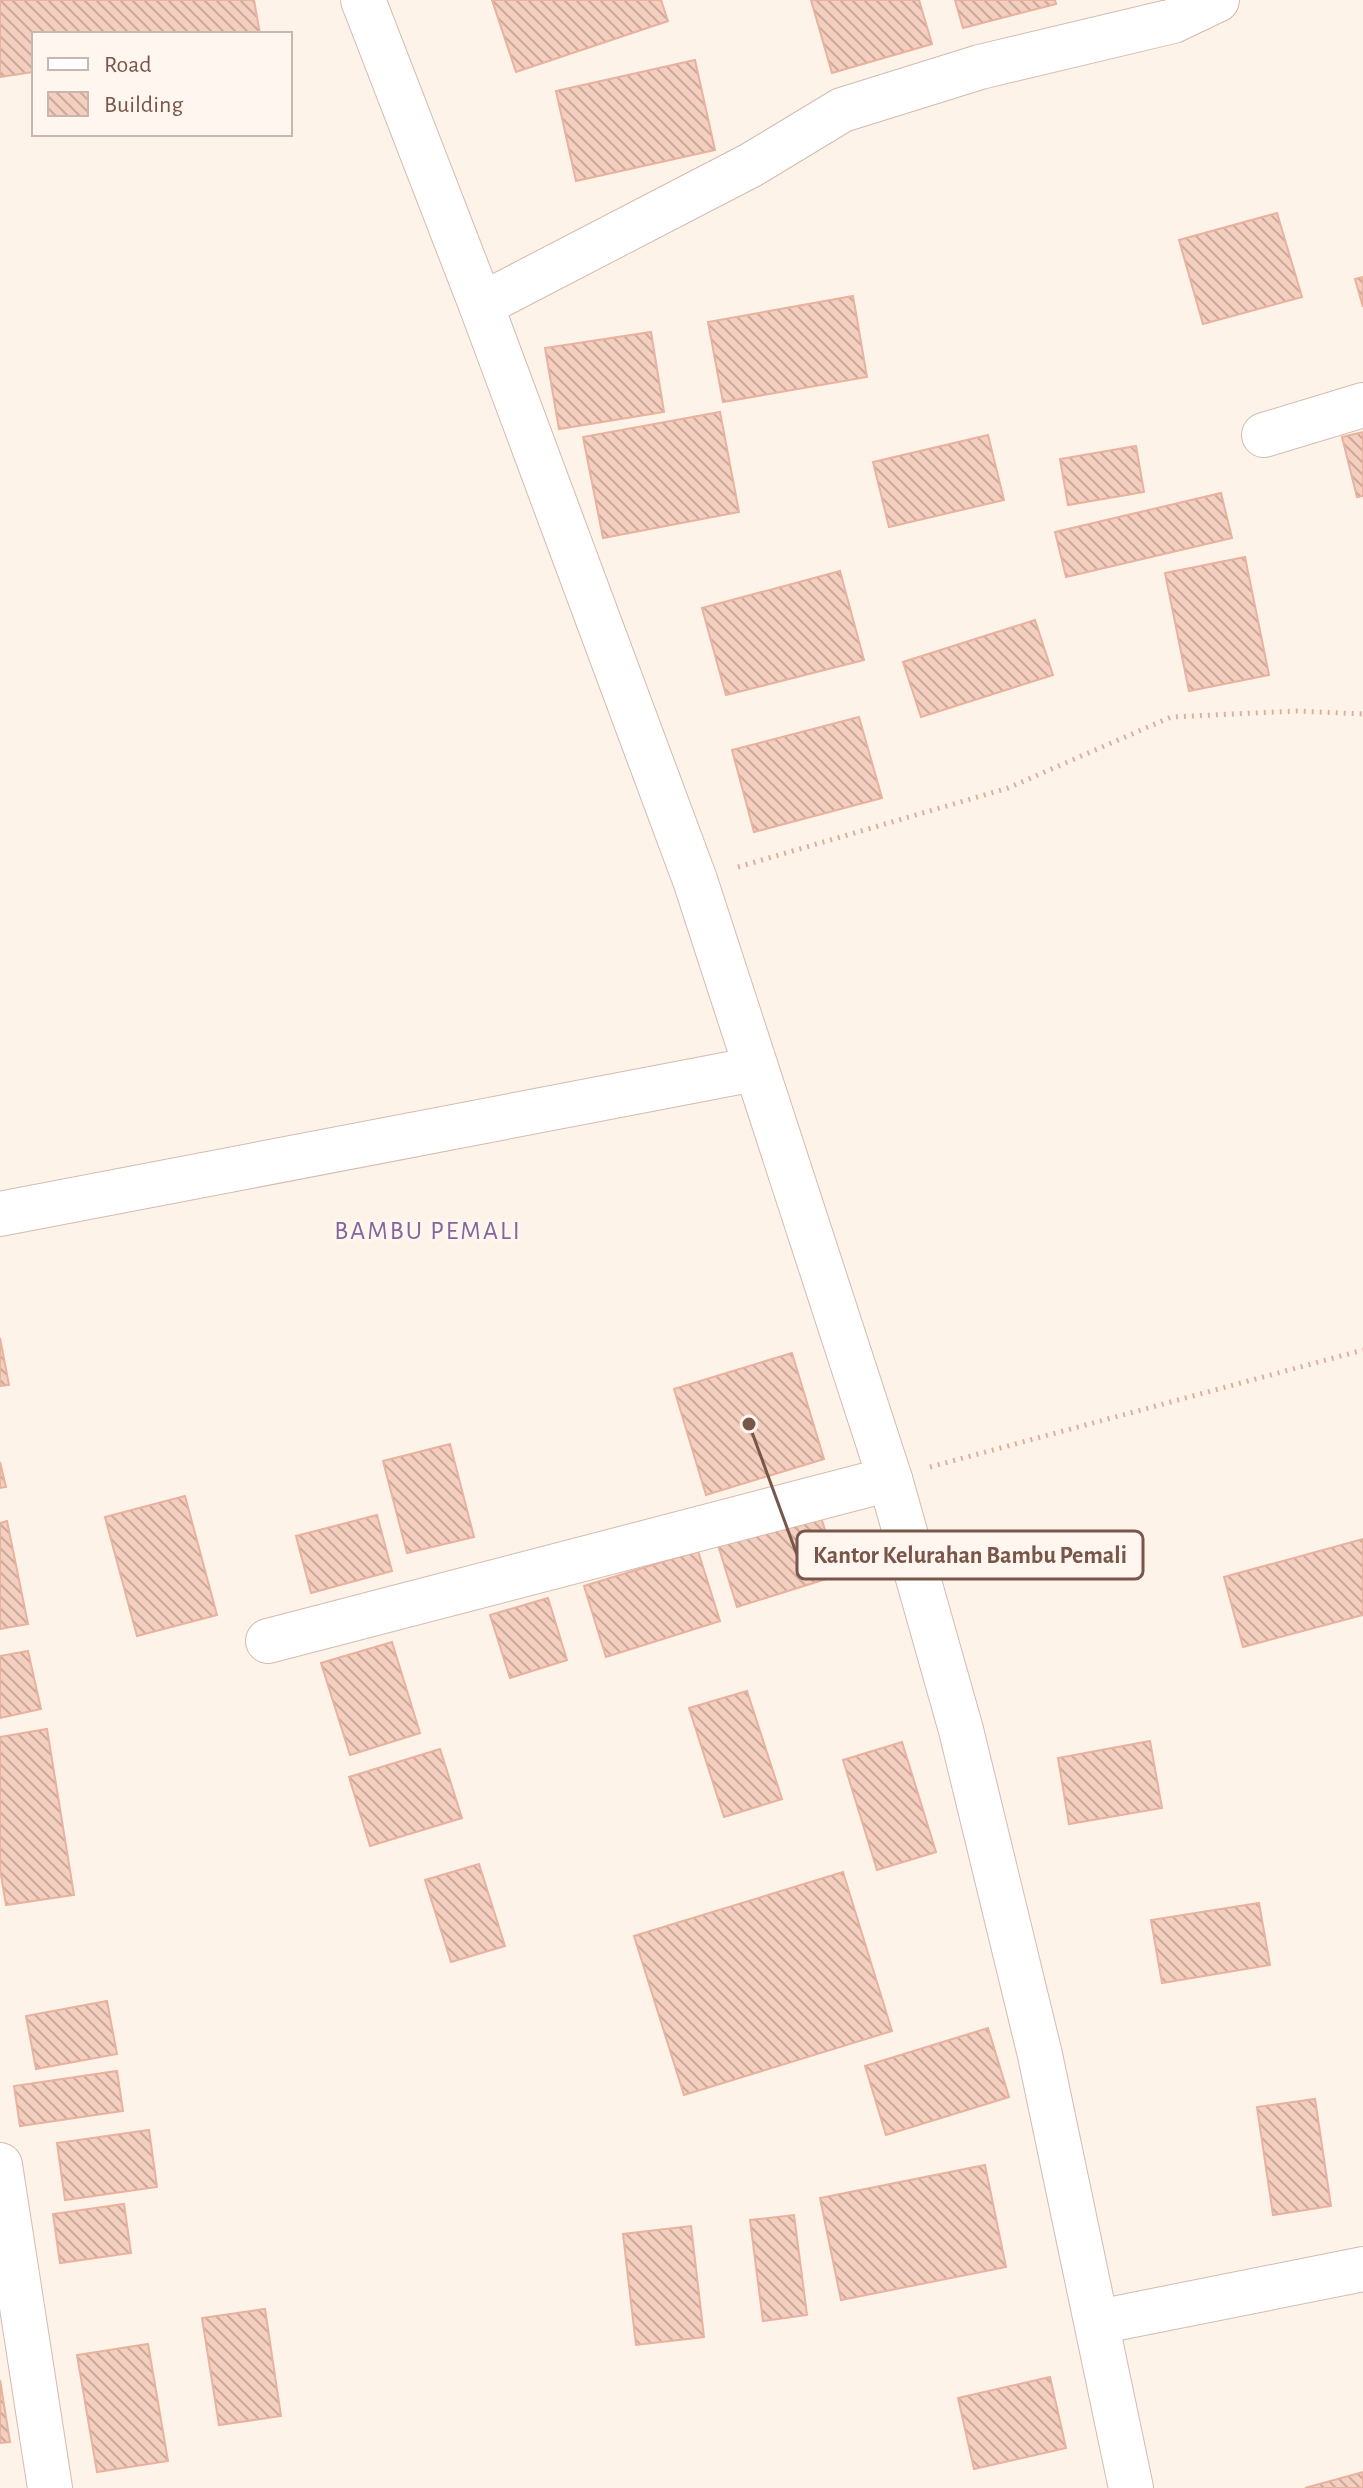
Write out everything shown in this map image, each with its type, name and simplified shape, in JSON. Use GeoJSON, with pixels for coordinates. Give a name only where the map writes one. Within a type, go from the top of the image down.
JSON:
{"type":"FeatureCollection","features":[{"type":"Feature","properties":{"kind":"street"},"geometry":{"type":"LineString","coordinates":[[363,0],[481,305],[695,880],[890,1479],[965,1746],[1040,2055],[1131,2488]]}},
{"type":"Feature","properties":{"kind":"street"},"geometry":{"type":"LineString","coordinates":[[481,305],[751,165],[842,110],[980,67],[1173,21],[1217,0]]}},
{"type":"Feature","properties":{"kind":"street"},"geometry":{"type":"LineString","coordinates":[[1264,435],[1363,405]]}},
{"type":"Feature","properties":{"kind":"street"},"geometry":{"type":"LineString","coordinates":[[0,1214],[755,1069]]}},
{"type":"Feature","properties":{"kind":"street"},"geometry":{"type":"LineString","coordinates":[[268,1641],[890,1479]]}},
{"type":"Feature","properties":{"kind":"street"},"geometry":{"type":"LineString","coordinates":[[0,2165],[50,2488]]}},
{"type":"Feature","properties":{"kind":"street"},"geometry":{"type":"LineString","coordinates":[[1098,2322],[1363,2269]]}},
{"type":"Feature","properties":{"kind":"path"},"geometry":{"type":"LineString","coordinates":[[695,880],[1008,788],[1171,717],[1296,711],[1363,714]]}},
{"type":"Feature","properties":{"kind":"path"},"geometry":{"type":"LineString","coordinates":[[890,1479],[1001,1445],[1363,1350]]}},
{"type":"Feature","properties":{"kind":"building"},"geometry":{"type":"Polygon","coordinates":[[[0,0],[254,0],[260,32],[32,32],[32,72],[0,77],[0,0]]]}},
{"type":"Feature","properties":{"kind":"building"},"geometry":{"type":"Polygon","coordinates":[[[492,0],[661,0],[668,21],[516,72],[492,0]]]}},
{"type":"Feature","properties":{"kind":"building"},"geometry":{"type":"Polygon","coordinates":[[[811,0],[919,0],[932,44],[832,73],[811,0]]]}},
{"type":"Feature","properties":{"kind":"building"},"geometry":{"type":"Polygon","coordinates":[[[955,0],[1055,0],[1056,4],[963,28],[955,0]]]}},
{"type":"Feature","properties":{"kind":"building"},"geometry":{"type":"Polygon","coordinates":[[[695,60],[715,150],[576,181],[556,91],[695,60]]]}},
{"type":"Feature","properties":{"kind":"building"},"geometry":{"type":"Polygon","coordinates":[[[1277,213],[1302,297],[1203,324],[1179,240],[1277,213]]]}},
{"type":"Feature","properties":{"kind":"building"},"geometry":{"type":"Polygon","coordinates":[[[1363,277],[1363,307],[1355,279],[1363,277]]]}},
{"type":"Feature","properties":{"kind":"building"},"geometry":{"type":"Polygon","coordinates":[[[853,296],[867,377],[723,402],[708,322],[853,296]]]}},
{"type":"Feature","properties":{"kind":"building"},"geometry":{"type":"Polygon","coordinates":[[[651,332],[664,412],[559,429],[545,348],[651,332]]]}},
{"type":"Feature","properties":{"kind":"building"},"geometry":{"type":"Polygon","coordinates":[[[720,412],[739,512],[603,538],[583,437],[720,412]]]}},
{"type":"Feature","properties":{"kind":"building"},"geometry":{"type":"Polygon","coordinates":[[[1363,432],[1363,496],[1357,497],[1342,437],[1363,432]]]}},
{"type":"Feature","properties":{"kind":"building"},"geometry":{"type":"Polygon","coordinates":[[[988,435],[1004,500],[889,527],[873,462],[988,435]]]}},
{"type":"Feature","properties":{"kind":"building"},"geometry":{"type":"Polygon","coordinates":[[[1136,446],[1144,492],[1068,505],[1060,459],[1136,446]]]}},
{"type":"Feature","properties":{"kind":"building"},"geometry":{"type":"Polygon","coordinates":[[[1221,493],[1232,538],[1066,577],[1055,532],[1221,493]]]}},
{"type":"Feature","properties":{"kind":"building"},"geometry":{"type":"Polygon","coordinates":[[[1245,557],[1269,675],[1189,691],[1165,573],[1245,557]]]}},
{"type":"Feature","properties":{"kind":"building"},"geometry":{"type":"Polygon","coordinates":[[[840,571],[864,660],[726,695],[702,608],[840,571]]]}},
{"type":"Feature","properties":{"kind":"building"},"geometry":{"type":"Polygon","coordinates":[[[1035,620],[1053,675],[921,717],[903,662],[1035,620]]]}},
{"type":"Feature","properties":{"kind":"building"},"geometry":{"type":"Polygon","coordinates":[[[859,717],[882,798],[754,832],[732,750],[859,717]]]}},
{"type":"Feature","properties":{"kind":"building"},"geometry":{"type":"Polygon","coordinates":[[[0,1338],[9,1385],[0,1386],[0,1338]]]}},
{"type":"Feature","properties":{"kind":"building"},"geometry":{"type":"Polygon","coordinates":[[[792,1353],[824,1459],[706,1495],[674,1389],[792,1353]]]}},
{"type":"Feature","properties":{"kind":"building"},"geometry":{"type":"Polygon","coordinates":[[[450,1444],[474,1537],[407,1553],[383,1461],[450,1444]]]}},
{"type":"Feature","properties":{"kind":"building"},"geometry":{"type":"Polygon","coordinates":[[[0,1462],[6,1487],[0,1488],[0,1462]]]}},
{"type":"Feature","properties":{"kind":"building"},"geometry":{"type":"Polygon","coordinates":[[[185,1496],[217,1615],[137,1636],[105,1517],[185,1496]]]}},
{"type":"Feature","properties":{"kind":"building"},"geometry":{"type":"Polygon","coordinates":[[[820,1514],[839,1575],[737,1607],[718,1545],[820,1514]]]}},
{"type":"Feature","properties":{"kind":"building"},"geometry":{"type":"Polygon","coordinates":[[[377,1515],[392,1571],[311,1593],[296,1536],[377,1515]]]}},
{"type":"Feature","properties":{"kind":"building"},"geometry":{"type":"Polygon","coordinates":[[[7,1521],[28,1624],[0,1629],[0,1523],[7,1521]]]}},
{"type":"Feature","properties":{"kind":"building"},"geometry":{"type":"Polygon","coordinates":[[[1363,1539],[1363,1615],[1243,1647],[1224,1577],[1363,1539]]]}},
{"type":"Feature","properties":{"kind":"building"},"geometry":{"type":"Polygon","coordinates":[[[698,1551],[720,1621],[606,1657],[584,1586],[698,1551]]]}},
{"type":"Feature","properties":{"kind":"building"},"geometry":{"type":"Polygon","coordinates":[[[548,1598],[567,1660],[510,1678],[490,1615],[548,1598]]]}},
{"type":"Feature","properties":{"kind":"building"},"geometry":{"type":"Polygon","coordinates":[[[392,1642],[420,1733],[350,1755],[321,1663],[392,1642]]]}},
{"type":"Feature","properties":{"kind":"building"},"geometry":{"type":"Polygon","coordinates":[[[28,1651],[41,1709],[0,1718],[0,1656],[28,1651]]]}},
{"type":"Feature","properties":{"kind":"building"},"geometry":{"type":"Polygon","coordinates":[[[747,1691],[782,1799],[724,1817],[689,1708],[747,1691]]]}},
{"type":"Feature","properties":{"kind":"building"},"geometry":{"type":"Polygon","coordinates":[[[47,1729],[74,1895],[6,1905],[0,1869],[0,1737],[47,1729]]]}},
{"type":"Feature","properties":{"kind":"building"},"geometry":{"type":"Polygon","coordinates":[[[1150,1741],[1162,1808],[1069,1824],[1058,1758],[1150,1741]]]}},
{"type":"Feature","properties":{"kind":"building"},"geometry":{"type":"Polygon","coordinates":[[[902,1742],[936,1852],[877,1870],[843,1760],[902,1742]]]}},
{"type":"Feature","properties":{"kind":"building"},"geometry":{"type":"Polygon","coordinates":[[[440,1749],[462,1818],[370,1846],[349,1777],[440,1749]]]}},
{"type":"Feature","properties":{"kind":"building"},"geometry":{"type":"Polygon","coordinates":[[[479,1864],[505,1946],[451,1962],[425,1880],[479,1864]]]}},
{"type":"Feature","properties":{"kind":"building"},"geometry":{"type":"Polygon","coordinates":[[[843,1872],[892,2031],[684,2095],[634,1936],[843,1872]]]}},
{"type":"Feature","properties":{"kind":"building"},"geometry":{"type":"Polygon","coordinates":[[[1259,1903],[1270,1965],[1162,1983],[1151,1920],[1259,1903]]]}},
{"type":"Feature","properties":{"kind":"building"},"geometry":{"type":"Polygon","coordinates":[[[107,2001],[117,2054],[36,2069],[26,2016],[107,2001]]]}},
{"type":"Feature","properties":{"kind":"building"},"geometry":{"type":"Polygon","coordinates":[[[988,2028],[1009,2097],[886,2135],[865,2066],[988,2028]]]}},
{"type":"Feature","properties":{"kind":"building"},"geometry":{"type":"Polygon","coordinates":[[[117,2071],[123,2111],[20,2126],[14,2086],[117,2071]]]}},
{"type":"Feature","properties":{"kind":"building"},"geometry":{"type":"Polygon","coordinates":[[[1315,2099],[1331,2206],[1273,2215],[1257,2107],[1315,2099]]]}},
{"type":"Feature","properties":{"kind":"building"},"geometry":{"type":"Polygon","coordinates":[[[149,2130],[157,2187],[65,2200],[57,2143],[149,2130]]]}},
{"type":"Feature","properties":{"kind":"building"},"geometry":{"type":"Polygon","coordinates":[[[985,2165],[1006,2267],[841,2300],[820,2198],[985,2165]]]}},
{"type":"Feature","properties":{"kind":"building"},"geometry":{"type":"Polygon","coordinates":[[[124,2204],[131,2253],[60,2263],[53,2214],[124,2204]]]}},
{"type":"Feature","properties":{"kind":"building"},"geometry":{"type":"Polygon","coordinates":[[[794,2215],[807,2315],[763,2321],[750,2220],[794,2215]]]}},
{"type":"Feature","properties":{"kind":"building"},"geometry":{"type":"Polygon","coordinates":[[[691,2226],[704,2337],[636,2345],[623,2234],[691,2226]]]}},
{"type":"Feature","properties":{"kind":"building"},"geometry":{"type":"Polygon","coordinates":[[[265,2309],[281,2416],[219,2425],[202,2318],[265,2309]]]}},
{"type":"Feature","properties":{"kind":"building"},"geometry":{"type":"Polygon","coordinates":[[[148,2344],[168,2461],[97,2472],[77,2355],[148,2344]]]}},
{"type":"Feature","properties":{"kind":"building"},"geometry":{"type":"Polygon","coordinates":[[[1050,2377],[1066,2448],[974,2469],[958,2398],[1050,2377]]]}},
{"type":"Feature","properties":{"kind":"building"},"geometry":{"type":"Polygon","coordinates":[[[0,2380],[10,2442],[0,2443],[0,2380]]]}},
{"type":"Feature","properties":{"kind":"building"},"geometry":{"type":"Polygon","coordinates":[[[1363,2472],[1363,2488],[1305,2488],[1363,2472]]]}},
{"type":"Feature","properties":{"kind":"place","name":"Kantor Kelurahan Bambu Pemali"},"geometry":{"type":"Point","coordinates":[749,1424]}},
{"type":"Feature","properties":{"kind":"district","name":"BAMBU PEMALI"},"geometry":{"type":"Point","coordinates":[428,1230]}}]}
